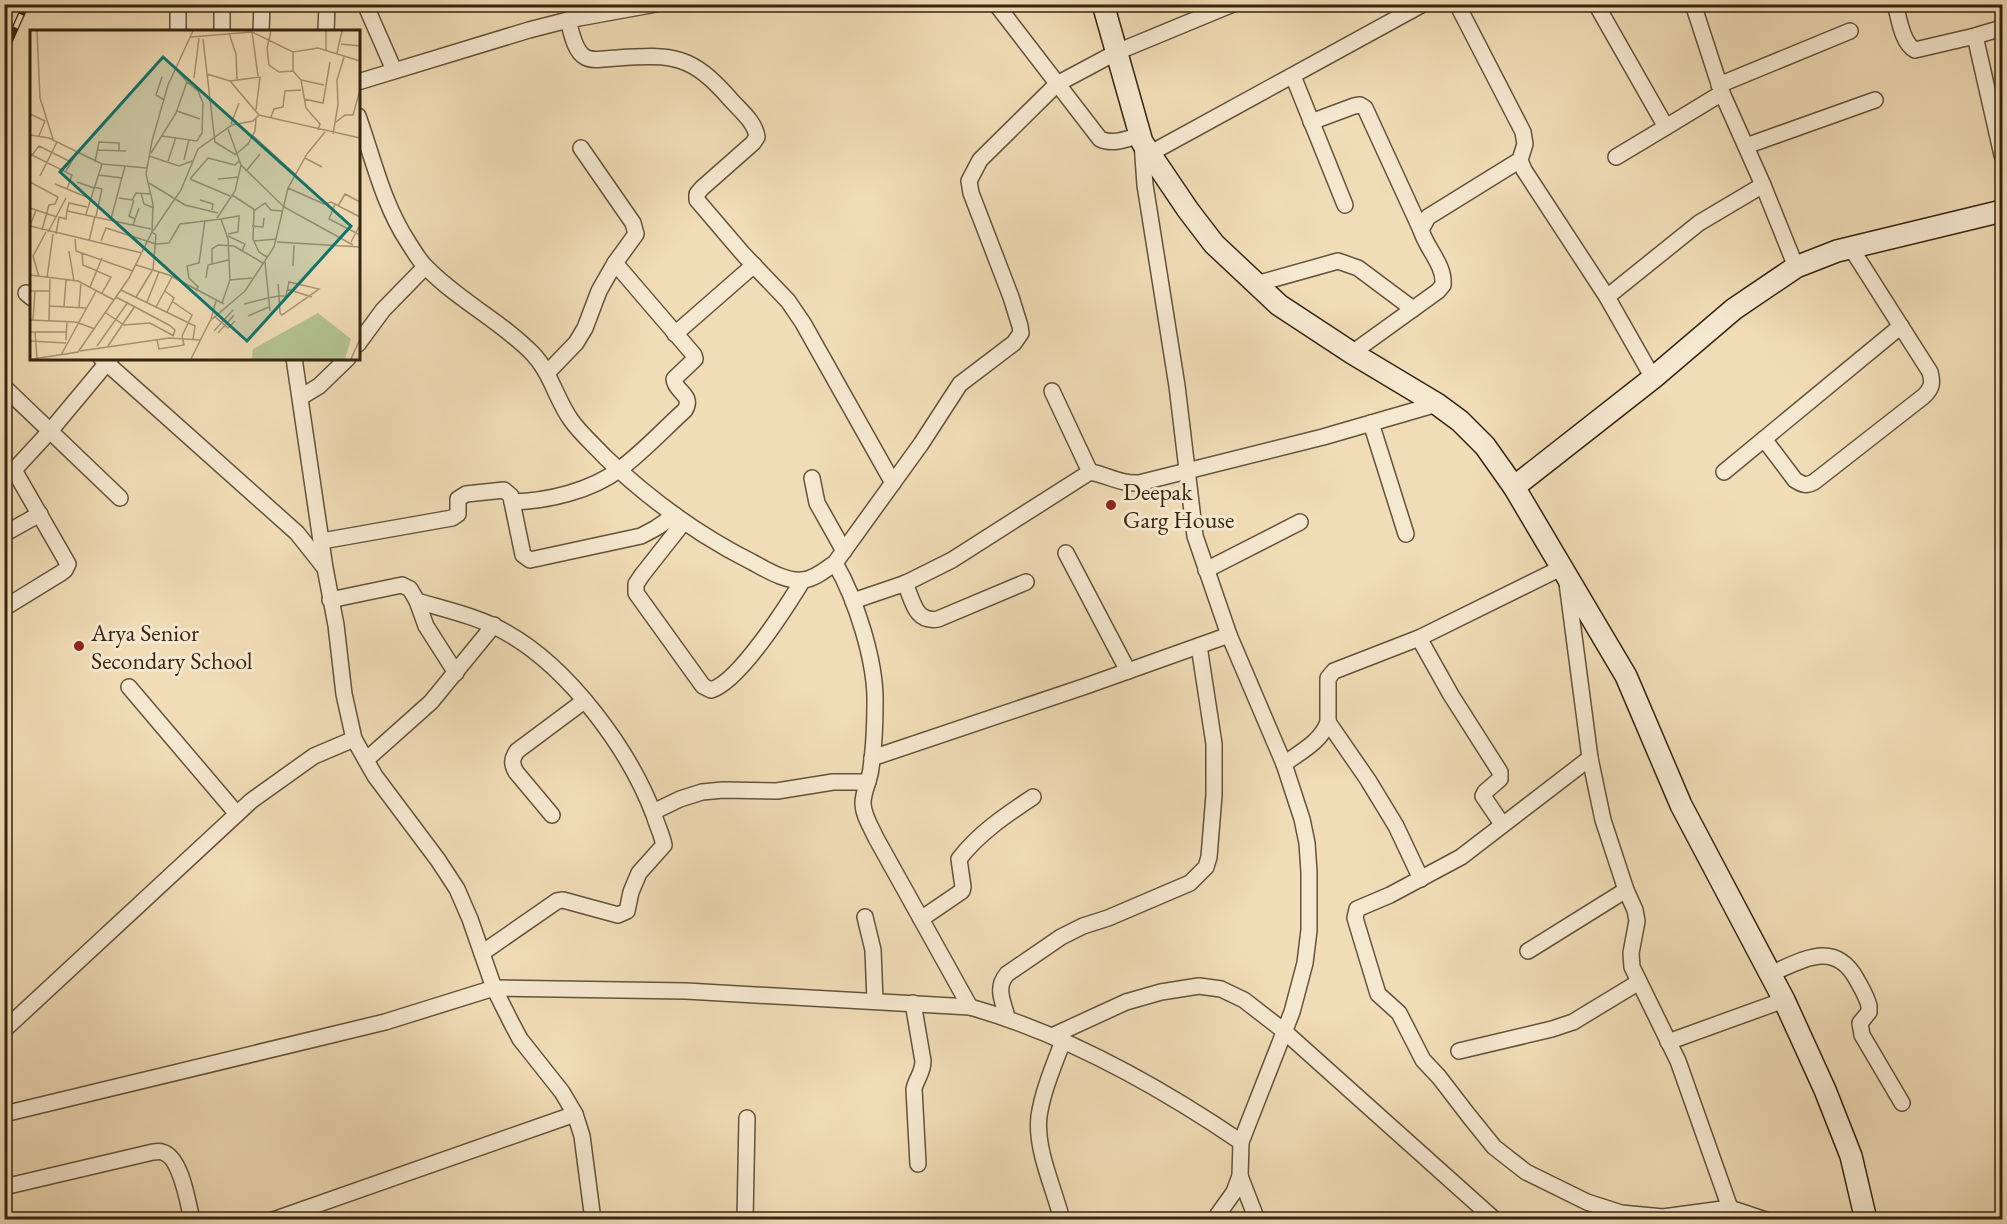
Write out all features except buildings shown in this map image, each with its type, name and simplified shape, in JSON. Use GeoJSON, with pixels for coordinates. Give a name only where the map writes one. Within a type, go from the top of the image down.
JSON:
{"type":"FeatureCollection","features":[{"type":"Feature","properties":{"kind":"main road"},"geometry":{"type":"LineString","coordinates":[[1103,4],[1144,144],[1188,210],[1214,244],[1279,305],[1352,353],[1437,404],[1460,421],[1485,446],[1514,488],[1626,676],[1681,805],[1785,1000],[1847,1146],[1866,1220]]}},
{"type":"Feature","properties":{"kind":"main road"},"geometry":{"type":"LineString","coordinates":[[1514,488],[1653,378],[1734,309],[1796,267],[1851,248],[2002,211]]}},
{"type":"Feature","properties":{"kind":"street"},"geometry":{"type":"LineString","coordinates":[[178,4],[178,30]]}},
{"type":"Feature","properties":{"kind":"street"},"geometry":{"type":"LineString","coordinates":[[222,4],[222,30]]}},
{"type":"Feature","properties":{"kind":"street"},"geometry":{"type":"LineString","coordinates":[[261,30],[262,4]]}},
{"type":"Feature","properties":{"kind":"street"},"geometry":{"type":"LineString","coordinates":[[326,30],[327,4]]}},
{"type":"Feature","properties":{"kind":"street"},"geometry":{"type":"LineString","coordinates":[[365,4],[394,70]]}},
{"type":"Feature","properties":{"kind":"street"},"geometry":{"type":"LineString","coordinates":[[360,81],[568,20],[656,4]]}},
{"type":"Feature","properties":{"kind":"street"},"geometry":{"type":"LineString","coordinates":[[996,4],[1100,139],[1107,142],[1144,144],[1293,76],[1423,4]]}},
{"type":"Feature","properties":{"kind":"street"},"geometry":{"type":"LineString","coordinates":[[360,122],[390,211],[425,267],[453,292],[518,339],[535,356],[547,373],[559,400],[572,421],[619,470],[679,519],[779,576],[803,580],[821,573],[840,557],[960,384],[1014,343],[1021,333],[1011,297],[971,193],[969,181],[980,160],[1057,84],[1118,52],[1233,4]]}},
{"type":"Feature","properties":{"kind":"street"},"geometry":{"type":"LineString","coordinates":[[1421,230],[1428,218],[1520,160],[1526,144],[1523,132],[1457,4]]}},
{"type":"Feature","properties":{"kind":"street"},"geometry":{"type":"LineString","coordinates":[[1596,4],[1666,127]]}},
{"type":"Feature","properties":{"kind":"street"},"geometry":{"type":"LineString","coordinates":[[1693,4],[1721,89],[1796,267]]}},
{"type":"Feature","properties":{"kind":"street"},"geometry":{"type":"LineString","coordinates":[[1895,4],[1906,39],[1910,47],[1915,50],[2002,28]]}},
{"type":"Feature","properties":{"kind":"street"},"geometry":{"type":"LineString","coordinates":[[568,20],[582,56],[595,59],[655,55],[678,58],[699,69],[721,88],[752,123],[757,137],[697,194],[700,206],[788,301],[803,323],[893,483]]}},
{"type":"Feature","properties":{"kind":"street"},"geometry":{"type":"LineString","coordinates":[[1617,157],[1721,89],[1850,31]]}},
{"type":"Feature","properties":{"kind":"street"},"geometry":{"type":"LineString","coordinates":[[1975,36],[1998,115],[2002,155]]}},
{"type":"Feature","properties":{"kind":"street"},"geometry":{"type":"LineString","coordinates":[[1293,76],[1345,204]]}},
{"type":"Feature","properties":{"kind":"street"},"geometry":{"type":"LineString","coordinates":[[1746,146],[1875,100]]}},
{"type":"Feature","properties":{"kind":"street"},"geometry":{"type":"LineString","coordinates":[[1311,122],[1354,106],[1360,105],[1365,108],[1444,279],[1438,291],[1352,353]]}},
{"type":"Feature","properties":{"kind":"street"},"geometry":{"type":"LineString","coordinates":[[1144,144],[1145,185],[1177,386],[1195,536],[1229,635],[1284,764],[1302,819],[1310,872],[1309,930],[1305,963],[1284,1031],[1241,1142],[1240,1176],[1234,1192],[1214,1220]]}},
{"type":"Feature","properties":{"kind":"street"},"geometry":{"type":"LineString","coordinates":[[547,373],[576,343],[585,328],[599,291],[633,238],[636,228],[581,148]]}},
{"type":"Feature","properties":{"kind":"street"},"geometry":{"type":"LineString","coordinates":[[1520,160],[1524,170],[1607,297],[1653,378]]}},
{"type":"Feature","properties":{"kind":"street"},"geometry":{"type":"LineString","coordinates":[[1607,297],[1699,223],[1763,185]]}},
{"type":"Feature","properties":{"kind":"street"},"geometry":{"type":"LineString","coordinates":[[1764,439],[1796,480],[1802,485],[1808,485],[1924,396],[1931,388],[1930,372],[1851,248]]}},
{"type":"Feature","properties":{"kind":"street"},"geometry":{"type":"LineString","coordinates":[[1256,284],[1338,261],[1358,268],[1413,309]]}},
{"type":"Feature","properties":{"kind":"street"},"geometry":{"type":"LineString","coordinates":[[512,502],[555,498],[581,490],[619,470],[685,410],[688,404],[674,379],[695,359],[694,355],[615,263]]}},
{"type":"Feature","properties":{"kind":"street"},"geometry":{"type":"LineString","coordinates":[[675,334],[754,265]]}},
{"type":"Feature","properties":{"kind":"street"},"geometry":{"type":"LineString","coordinates":[[360,341],[383,310],[425,267]]}},
{"type":"Feature","properties":{"kind":"street"},"geometry":{"type":"LineString","coordinates":[[1724,472],[1901,326]]}},
{"type":"Feature","properties":{"kind":"street"},"geometry":{"type":"LineString","coordinates":[[4,608],[61,573],[68,564],[40,514],[9,472],[51,430],[107,360],[297,533],[325,568]]}},
{"type":"Feature","properties":{"kind":"street"},"geometry":{"type":"LineString","coordinates":[[294,360],[330,600],[336,625],[344,694],[354,739],[366,760],[457,889],[494,988],[520,1039],[562,1092],[575,1114],[582,1136],[593,1220]]}},
{"type":"Feature","properties":{"kind":"street"},"geometry":{"type":"LineString","coordinates":[[300,397],[319,386],[346,360]]}},
{"type":"Feature","properties":{"kind":"street"},"geometry":{"type":"LineString","coordinates":[[4,387],[120,498]]}},
{"type":"Feature","properties":{"kind":"street"},"geometry":{"type":"LineString","coordinates":[[1052,391],[1090,472]]}},
{"type":"Feature","properties":{"kind":"street"},"geometry":{"type":"LineString","coordinates":[[854,601],[905,583],[952,560],[1090,472],[1126,484],[1139,483],[1437,404]]}},
{"type":"Feature","properties":{"kind":"street"},"geometry":{"type":"LineString","coordinates":[[1371,423],[1406,534]]}},
{"type":"Feature","properties":{"kind":"street"},"geometry":{"type":"LineString","coordinates":[[812,478],[817,503],[840,557],[870,660],[874,692],[872,758],[863,803],[866,817],[970,1006]]}},
{"type":"Feature","properties":{"kind":"street"},"geometry":{"type":"LineString","coordinates":[[322,541],[452,518],[459,514],[458,499],[466,494],[504,489],[511,496],[523,555],[530,560],[641,536],[679,519]]}},
{"type":"Feature","properties":{"kind":"street"},"geometry":{"type":"LineString","coordinates":[[4,534],[40,514]]}},
{"type":"Feature","properties":{"kind":"street"},"geometry":{"type":"LineString","coordinates":[[679,519],[636,584],[636,593],[703,686],[711,690],[719,688],[728,681],[752,653],[774,625],[803,580]]}},
{"type":"Feature","properties":{"kind":"street"},"geometry":{"type":"LineString","coordinates":[[1206,570],[1300,522]]}},
{"type":"Feature","properties":{"kind":"street"},"geometry":{"type":"LineString","coordinates":[[1066,553],[1128,671]]}},
{"type":"Feature","properties":{"kind":"street"},"geometry":{"type":"LineString","coordinates":[[1284,764],[1321,737],[1328,722],[1328,678],[1334,671],[1419,638],[1564,572],[1590,758],[1603,820],[1637,921],[1631,960],[1639,982],[1678,1061],[1730,1208]]}},
{"type":"Feature","properties":{"kind":"street"},"geometry":{"type":"LineString","coordinates":[[905,583],[917,612],[922,619],[929,621],[1026,582]]}},
{"type":"Feature","properties":{"kind":"street"},"geometry":{"type":"LineString","coordinates":[[330,600],[402,585],[410,589],[426,626],[456,673]]}},
{"type":"Feature","properties":{"kind":"street"},"geometry":{"type":"LineString","coordinates":[[417,602],[494,625],[534,652],[559,674],[617,742],[632,768],[664,845],[639,873],[631,892],[627,911],[618,915],[563,900],[557,901],[482,953]]}},
{"type":"Feature","properties":{"kind":"street"},"geometry":{"type":"LineString","coordinates":[[366,760],[431,702],[494,625]]}},
{"type":"Feature","properties":{"kind":"street"},"geometry":{"type":"LineString","coordinates":[[872,758],[1229,635]]}},
{"type":"Feature","properties":{"kind":"street"},"geometry":{"type":"LineString","coordinates":[[1419,638],[1451,695],[1500,772],[1500,779],[1483,796],[1502,824]]}},
{"type":"Feature","properties":{"kind":"street"},"geometry":{"type":"LineString","coordinates":[[1007,1017],[1000,991],[1000,981],[1007,974],[1061,937],[1190,882],[1206,867],[1209,857],[1214,795],[1214,744],[1199,646]]}},
{"type":"Feature","properties":{"kind":"street"},"geometry":{"type":"LineString","coordinates":[[129,687],[237,814]]}},
{"type":"Feature","properties":{"kind":"street"},"geometry":{"type":"LineString","coordinates":[[552,814],[516,772],[512,765],[512,758],[517,751],[584,701]]}},
{"type":"Feature","properties":{"kind":"street"},"geometry":{"type":"LineString","coordinates":[[1328,722],[1396,826],[1421,879]]}},
{"type":"Feature","properties":{"kind":"street"},"geometry":{"type":"LineString","coordinates":[[4,1030],[251,801],[314,756],[354,739]]}},
{"type":"Feature","properties":{"kind":"street"},"geometry":{"type":"LineString","coordinates":[[1590,758],[1461,857],[1390,895],[1357,909],[1355,918],[1378,994],[1399,1013],[1424,1060],[1494,1147],[1526,1172],[1587,1202],[1621,1213],[1663,1217],[1730,1208],[1760,1219]]}},
{"type":"Feature","properties":{"kind":"street"},"geometry":{"type":"LineString","coordinates":[[652,812],[702,792],[777,791],[833,782],[868,782]]}},
{"type":"Feature","properties":{"kind":"street"},"geometry":{"type":"LineString","coordinates":[[921,919],[962,891],[959,859],[965,852],[990,827],[1033,797]]}},
{"type":"Feature","properties":{"kind":"street"},"geometry":{"type":"LineString","coordinates":[[1527,951],[1626,890]]}},
{"type":"Feature","properties":{"kind":"street"},"geometry":{"type":"LineString","coordinates":[[865,917],[873,950],[875,1001]]}},
{"type":"Feature","properties":{"kind":"street"},"geometry":{"type":"LineString","coordinates":[[1770,974],[1818,956],[1837,958],[1846,964],[1869,1006],[1869,1012],[1860,1023],[1862,1035],[1902,1104]]}},
{"type":"Feature","properties":{"kind":"street"},"geometry":{"type":"LineString","coordinates":[[1459,1051],[1573,1022],[1639,982]]}},
{"type":"Feature","properties":{"kind":"street"},"geometry":{"type":"LineString","coordinates":[[1062,1220],[1046,1166],[1039,1118],[1057,1038],[1126,1002],[1161,992],[1199,986],[1221,989],[1244,1000],[1284,1031],[1495,1220]]}},
{"type":"Feature","properties":{"kind":"street"},"geometry":{"type":"LineString","coordinates":[[4,1114],[385,1022],[494,988],[686,991],[970,1006],[1007,1017],[1057,1038],[1177,1100],[1241,1142]]}},
{"type":"Feature","properties":{"kind":"street"},"geometry":{"type":"LineString","coordinates":[[1668,1042],[1785,1000]]}},
{"type":"Feature","properties":{"kind":"street"},"geometry":{"type":"LineString","coordinates":[[913,1003],[923,1070],[915,1082],[914,1089],[918,1164]]}},
{"type":"Feature","properties":{"kind":"street"},"geometry":{"type":"LineString","coordinates":[[273,1220],[575,1114]]}},
{"type":"Feature","properties":{"kind":"street"},"geometry":{"type":"LineString","coordinates":[[745,1220],[747,1118]]}},
{"type":"Feature","properties":{"kind":"street"},"geometry":{"type":"LineString","coordinates":[[4,1187],[153,1152],[163,1152],[177,1165],[192,1220]]}},
{"type":"Feature","properties":{"kind":"street"},"geometry":{"type":"LineString","coordinates":[[1240,1176],[1257,1220]]}},
{"type":"Feature","properties":{"kind":"railway"},"geometry":{"type":"LineString","coordinates":[[4,53],[26,4]]}},
{"type":"Feature","properties":{"kind":"place","name":"Deepak Garg House"},"geometry":{"type":"Point","coordinates":[1111,505]}},
{"type":"Feature","properties":{"kind":"place","name":"Arya Senior Secondary School"},"geometry":{"type":"Point","coordinates":[79,646]}}]}
